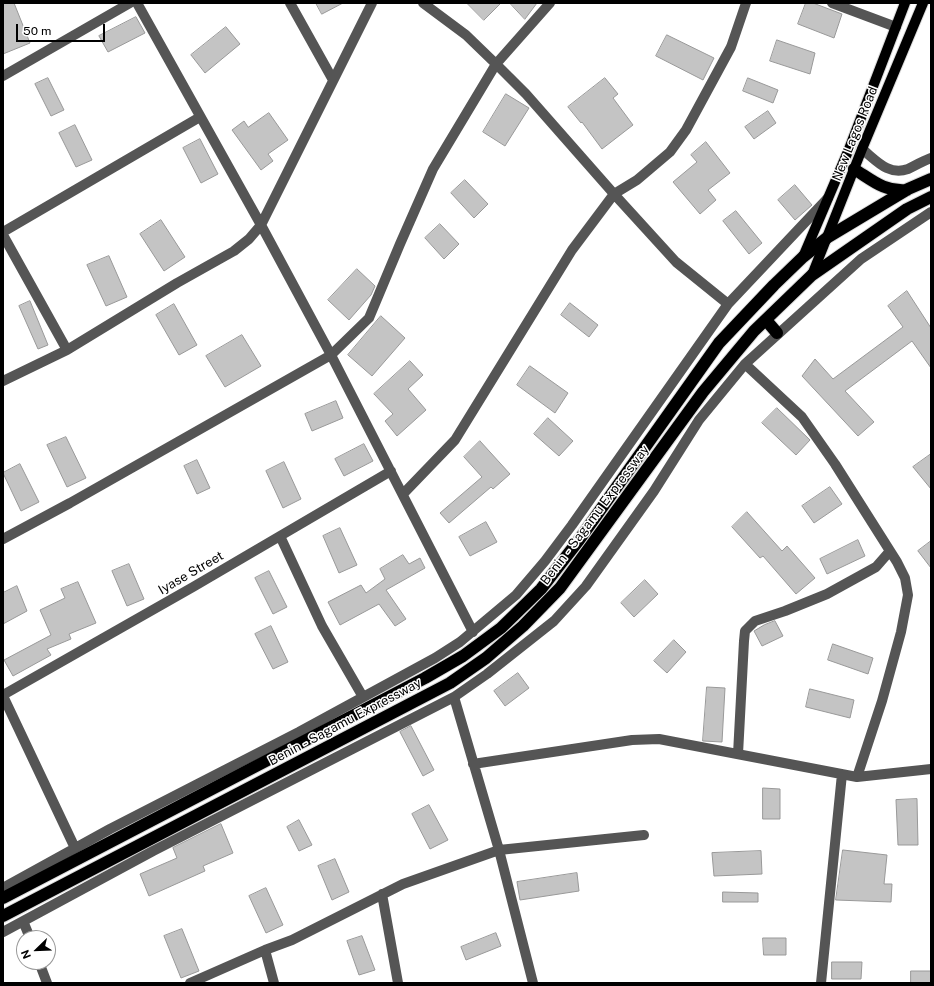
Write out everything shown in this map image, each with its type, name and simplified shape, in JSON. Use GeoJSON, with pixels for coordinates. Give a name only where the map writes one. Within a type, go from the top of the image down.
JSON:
{"type":"FeatureCollection","features":[{"type":"Feature","properties":{"kind":"highway"},"geometry":{"type":"LineString","coordinates":[[854,168],[876,183],[888,189],[908,190]]}},
{"type":"Feature","properties":{"kind":"highway"},"geometry":{"type":"LineString","coordinates":[[3,898],[425,678],[464,656],[501,628],[546,583],[719,343],[774,284],[803,257],[828,237],[908,190],[931,179]]}},
{"type":"Feature","properties":{"kind":"highway","name":"Benin - Sagamu Expressway"},"geometry":{"type":"LineString","coordinates":[[3,916],[444,686],[486,658],[523,626],[560,588],[620,508],[703,392],[754,331],[812,275],[907,209],[931,197]]}},
{"type":"Feature","properties":{"kind":"highway"},"geometry":{"type":"LineString","coordinates":[[766,320],[777,333]]}},
{"type":"Feature","properties":{"kind":"main road","name":"New Lagos Road"},"geometry":{"type":"LineString","coordinates":[[803,257],[848,149],[904,3]]}},
{"type":"Feature","properties":{"kind":"main road","name":"New Lagos Road"},"geometry":{"type":"LineString","coordinates":[[812,275],[854,168],[923,3]]}},
{"type":"Feature","properties":{"kind":"street"},"geometry":{"type":"LineString","coordinates":[[3,76],[130,3]]}},
{"type":"Feature","properties":{"kind":"street"},"geometry":{"type":"LineString","coordinates":[[137,3],[261,225],[331,356],[473,632]]}},
{"type":"Feature","properties":{"kind":"street"},"geometry":{"type":"LineString","coordinates":[[290,3],[333,80]]}},
{"type":"Feature","properties":{"kind":"street"},"geometry":{"type":"LineString","coordinates":[[3,381],[67,350],[177,283],[234,251],[249,239],[261,225],[372,3]]}},
{"type":"Feature","properties":{"kind":"street"},"geometry":{"type":"LineString","coordinates":[[423,3],[466,35],[496,64],[526,94],[676,262],[728,304]]}},
{"type":"Feature","properties":{"kind":"street"},"geometry":{"type":"LineString","coordinates":[[3,539],[70,504],[331,356],[370,318],[433,169],[496,64],[550,3]]}},
{"type":"Feature","properties":{"kind":"street"},"geometry":{"type":"LineString","coordinates":[[403,494],[455,440],[572,250],[614,194],[636,180],[670,152],[686,130],[731,47],[746,3]]}},
{"type":"Feature","properties":{"kind":"street"},"geometry":{"type":"LineString","coordinates":[[832,3],[896,27]]}},
{"type":"Feature","properties":{"kind":"street"},"geometry":{"type":"LineString","coordinates":[[3,232],[200,117]]}},
{"type":"Feature","properties":{"kind":"street"},"geometry":{"type":"LineString","coordinates":[[862,149],[884,168],[891,171],[906,169],[931,158]]}},
{"type":"Feature","properties":{"kind":"street"},"geometry":{"type":"LineString","coordinates":[[3,888],[75,848],[363,697],[434,658],[473,632],[516,595],[545,561],[728,304],[828,197]]}},
{"type":"Feature","properties":{"kind":"street"},"geometry":{"type":"LineString","coordinates":[[3,932],[153,851],[454,697],[486,674],[554,621],[586,586],[654,491],[699,420],[744,364],[861,259],[931,212]]}},
{"type":"Feature","properties":{"kind":"street"},"geometry":{"type":"LineString","coordinates":[[3,235],[67,350]]}},
{"type":"Feature","properties":{"kind":"street"},"geometry":{"type":"LineString","coordinates":[[744,364],[802,417],[890,551],[905,578],[908,595],[901,632],[882,701],[857,777]]}},
{"type":"Feature","properties":{"kind":"street","name":"Iyase Street"},"geometry":{"type":"LineString","coordinates":[[3,695],[391,472]]}},
{"type":"Feature","properties":{"kind":"street"},"geometry":{"type":"LineString","coordinates":[[280,536],[322,626],[363,697]]}},
{"type":"Feature","properties":{"kind":"street"},"geometry":{"type":"LineString","coordinates":[[738,754],[745,631],[755,621],[828,594],[876,567],[890,551]]}},
{"type":"Feature","properties":{"kind":"street"},"geometry":{"type":"LineString","coordinates":[[3,695],[75,848]]}},
{"type":"Feature","properties":{"kind":"street"},"geometry":{"type":"LineString","coordinates":[[454,697],[499,850],[533,983]]}},
{"type":"Feature","properties":{"kind":"street"},"geometry":{"type":"LineString","coordinates":[[473,764],[632,740],[659,739],[857,777],[931,769]]}},
{"type":"Feature","properties":{"kind":"street"},"geometry":{"type":"LineString","coordinates":[[822,983],[842,774]]}},
{"type":"Feature","properties":{"kind":"street"},"geometry":{"type":"LineString","coordinates":[[190,983],[265,950],[292,940],[403,884],[499,850],[644,835]]}},
{"type":"Feature","properties":{"kind":"street"},"geometry":{"type":"LineString","coordinates":[[382,894],[398,983]]}},
{"type":"Feature","properties":{"kind":"street"},"geometry":{"type":"LineString","coordinates":[[24,921],[27,930]]}},
{"type":"Feature","properties":{"kind":"street"},"geometry":{"type":"LineString","coordinates":[[265,950],[274,983]]}},
{"type":"Feature","properties":{"kind":"street"},"geometry":{"type":"LineString","coordinates":[[42,970],[47,983]]}},
{"type":"Feature","properties":{"kind":"building"},"geometry":{"type":"Polygon","coordinates":[[[3,3],[14,3],[30,43],[3,54],[3,3]]]}},
{"type":"Feature","properties":{"kind":"building"},"geometry":{"type":"Polygon","coordinates":[[[316,3],[343,3],[322,14],[316,3]]]}},
{"type":"Feature","properties":{"kind":"building"},"geometry":{"type":"Polygon","coordinates":[[[467,3],[501,3],[484,20],[467,3]]]}},
{"type":"Feature","properties":{"kind":"building"},"geometry":{"type":"Polygon","coordinates":[[[510,3],[537,3],[525,19],[510,3]]]}},
{"type":"Feature","properties":{"kind":"building"},"geometry":{"type":"Polygon","coordinates":[[[806,3],[813,3],[842,14],[834,38],[798,24],[806,3]]]}},
{"type":"Feature","properties":{"kind":"building"},"geometry":{"type":"Polygon","coordinates":[[[136,17],[145,33],[108,52],[99,36],[136,17]]]}},
{"type":"Feature","properties":{"kind":"building"},"geometry":{"type":"Polygon","coordinates":[[[226,27],[240,44],[205,73],[191,55],[226,27]]]}},
{"type":"Feature","properties":{"kind":"building"},"geometry":{"type":"Polygon","coordinates":[[[667,35],[714,58],[703,80],[656,56],[667,35]]]}},
{"type":"Feature","properties":{"kind":"building"},"geometry":{"type":"Polygon","coordinates":[[[777,40],[815,53],[810,74],[770,61],[777,40]]]}},
{"type":"Feature","properties":{"kind":"building"},"geometry":{"type":"Polygon","coordinates":[[[48,78],[64,110],[51,116],[35,84],[48,78]]]}},
{"type":"Feature","properties":{"kind":"building"},"geometry":{"type":"Polygon","coordinates":[[[605,78],[618,94],[613,98],[633,125],[602,149],[582,122],[581,123],[568,107],[605,78]]]}},
{"type":"Feature","properties":{"kind":"building"},"geometry":{"type":"Polygon","coordinates":[[[748,78],[778,90],[773,103],[743,91],[748,78]]]}},
{"type":"Feature","properties":{"kind":"building"},"geometry":{"type":"Polygon","coordinates":[[[506,94],[529,108],[505,146],[483,132],[506,94]]]}},
{"type":"Feature","properties":{"kind":"building"},"geometry":{"type":"Polygon","coordinates":[[[768,111],[776,123],[754,139],[745,127],[768,111]]]}},
{"type":"Feature","properties":{"kind":"building"},"geometry":{"type":"Polygon","coordinates":[[[269,113],[288,140],[268,154],[273,161],[261,170],[232,130],[244,121],[248,127],[269,113]]]}},
{"type":"Feature","properties":{"kind":"building"},"geometry":{"type":"Polygon","coordinates":[[[75,125],[92,160],[76,167],[59,133],[75,125]]]}},
{"type":"Feature","properties":{"kind":"building"},"geometry":{"type":"Polygon","coordinates":[[[200,139],[218,174],[201,183],[183,148],[200,139]]]}},
{"type":"Feature","properties":{"kind":"building"},"geometry":{"type":"Polygon","coordinates":[[[706,142],[730,173],[708,190],[716,200],[700,214],[673,182],[697,162],[691,155],[706,142]]]}},
{"type":"Feature","properties":{"kind":"building"},"geometry":{"type":"Polygon","coordinates":[[[465,180],[488,204],[474,218],[451,193],[465,180]]]}},
{"type":"Feature","properties":{"kind":"building"},"geometry":{"type":"Polygon","coordinates":[[[795,185],[812,205],[795,220],[778,200],[795,185]]]}},
{"type":"Feature","properties":{"kind":"building"},"geometry":{"type":"Polygon","coordinates":[[[736,211],[762,243],[749,254],[723,221],[736,211]]]}},
{"type":"Feature","properties":{"kind":"building"},"geometry":{"type":"Polygon","coordinates":[[[161,220],[185,257],[164,271],[140,234],[161,220]]]}},
{"type":"Feature","properties":{"kind":"building"},"geometry":{"type":"Polygon","coordinates":[[[440,224],[459,244],[444,259],[425,238],[440,224]]]}},
{"type":"Feature","properties":{"kind":"building"},"geometry":{"type":"Polygon","coordinates":[[[109,256],[127,297],[106,306],[87,265],[109,256]]]}},
{"type":"Feature","properties":{"kind":"building"},"geometry":{"type":"Polygon","coordinates":[[[357,269],[375,286],[371,295],[349,320],[328,300],[357,269]]]}},
{"type":"Feature","properties":{"kind":"building"},"geometry":{"type":"Polygon","coordinates":[[[907,291],[931,328],[931,368],[912,341],[845,391],[874,422],[858,436],[802,376],[815,359],[833,379],[903,327],[888,306],[907,291]]]}},
{"type":"Feature","properties":{"kind":"building"},"geometry":{"type":"Polygon","coordinates":[[[30,301],[48,345],[38,349],[19,306],[30,301]]]}},
{"type":"Feature","properties":{"kind":"building"},"geometry":{"type":"Polygon","coordinates":[[[570,303],[598,325],[589,337],[561,315],[570,303]]]}},
{"type":"Feature","properties":{"kind":"building"},"geometry":{"type":"Polygon","coordinates":[[[174,304],[197,345],[179,355],[156,315],[174,304]]]}},
{"type":"Feature","properties":{"kind":"building"},"geometry":{"type":"Polygon","coordinates":[[[381,316],[405,338],[372,376],[348,355],[381,316]]]}},
{"type":"Feature","properties":{"kind":"building"},"geometry":{"type":"Polygon","coordinates":[[[242,335],[261,366],[225,387],[206,356],[242,335]]]}},
{"type":"Feature","properties":{"kind":"building"},"geometry":{"type":"Polygon","coordinates":[[[410,361],[423,375],[408,389],[426,410],[397,436],[385,421],[393,414],[374,394],[410,361]]]}},
{"type":"Feature","properties":{"kind":"building"},"geometry":{"type":"Polygon","coordinates":[[[530,366],[568,393],[555,413],[517,385],[530,366]]]}},
{"type":"Feature","properties":{"kind":"building"},"geometry":{"type":"Polygon","coordinates":[[[336,401],[343,418],[312,431],[305,414],[336,401]]]}},
{"type":"Feature","properties":{"kind":"building"},"geometry":{"type":"Polygon","coordinates":[[[777,408],[810,440],[796,455],[762,423],[777,408]]]}},
{"type":"Feature","properties":{"kind":"building"},"geometry":{"type":"Polygon","coordinates":[[[548,418],[573,441],[559,456],[534,434],[548,418]]]}},
{"type":"Feature","properties":{"kind":"building"},"geometry":{"type":"Polygon","coordinates":[[[66,437],[86,478],[67,487],[47,445],[66,437]]]}},
{"type":"Feature","properties":{"kind":"building"},"geometry":{"type":"Polygon","coordinates":[[[480,441],[510,474],[493,489],[491,487],[449,523],[440,513],[482,477],[464,457],[480,441]]]}},
{"type":"Feature","properties":{"kind":"building"},"geometry":{"type":"Polygon","coordinates":[[[364,444],[373,461],[344,476],[335,459],[364,444]]]}},
{"type":"Feature","properties":{"kind":"building"},"geometry":{"type":"Polygon","coordinates":[[[931,454],[931,489],[913,467],[931,454]]]}},
{"type":"Feature","properties":{"kind":"building"},"geometry":{"type":"Polygon","coordinates":[[[197,460],[210,488],[197,494],[184,466],[197,460]]]}},
{"type":"Feature","properties":{"kind":"building"},"geometry":{"type":"Polygon","coordinates":[[[284,462],[301,499],[283,508],[266,471],[284,462]]]}},
{"type":"Feature","properties":{"kind":"building"},"geometry":{"type":"Polygon","coordinates":[[[20,464],[39,502],[21,511],[3,473],[20,464]]]}},
{"type":"Feature","properties":{"kind":"building"},"geometry":{"type":"Polygon","coordinates":[[[830,487],[842,504],[814,523],[802,506],[830,487]]]}},
{"type":"Feature","properties":{"kind":"building"},"geometry":{"type":"Polygon","coordinates":[[[747,512],[782,551],[787,546],[815,578],[796,594],[763,556],[760,558],[732,527],[747,512]]]}},
{"type":"Feature","properties":{"kind":"building"},"geometry":{"type":"Polygon","coordinates":[[[486,522],[497,542],[470,556],[459,537],[486,522]]]}},
{"type":"Feature","properties":{"kind":"building"},"geometry":{"type":"Polygon","coordinates":[[[340,528],[357,565],[339,573],[323,536],[340,528]]]}},
{"type":"Feature","properties":{"kind":"building"},"geometry":{"type":"Polygon","coordinates":[[[858,540],[865,556],[827,574],[820,559],[858,540]]]}},
{"type":"Feature","properties":{"kind":"building"},"geometry":{"type":"Polygon","coordinates":[[[931,541],[931,568],[918,551],[931,541]]]}},
{"type":"Feature","properties":{"kind":"building"},"geometry":{"type":"Polygon","coordinates":[[[403,555],[409,564],[420,558],[425,568],[386,590],[406,619],[395,626],[379,604],[340,625],[328,602],[361,585],[366,593],[385,579],[380,569],[403,555]]]}},
{"type":"Feature","properties":{"kind":"building"},"geometry":{"type":"Polygon","coordinates":[[[129,564],[144,599],[127,606],[112,571],[129,564]]]}},
{"type":"Feature","properties":{"kind":"building"},"geometry":{"type":"Polygon","coordinates":[[[269,571],[287,607],[273,614],[255,578],[269,571]]]}},
{"type":"Feature","properties":{"kind":"building"},"geometry":{"type":"Polygon","coordinates":[[[645,580],[658,594],[634,617],[621,603],[645,580]]]}},
{"type":"Feature","properties":{"kind":"building"},"geometry":{"type":"Polygon","coordinates":[[[78,582],[96,623],[69,634],[71,639],[47,649],[51,655],[13,676],[4,660],[51,635],[40,610],[65,598],[61,589],[78,582]]]}},
{"type":"Feature","properties":{"kind":"building"},"geometry":{"type":"Polygon","coordinates":[[[17,586],[27,611],[3,624],[3,593],[17,586]]]}},
{"type":"Feature","properties":{"kind":"building"},"geometry":{"type":"Polygon","coordinates":[[[775,621],[783,636],[762,646],[754,631],[775,621]]]}},
{"type":"Feature","properties":{"kind":"building"},"geometry":{"type":"Polygon","coordinates":[[[271,626],[288,662],[273,669],[255,634],[271,626]]]}},
{"type":"Feature","properties":{"kind":"building"},"geometry":{"type":"Polygon","coordinates":[[[674,640],[686,652],[667,673],[654,661],[674,640]]]}},
{"type":"Feature","properties":{"kind":"building"},"geometry":{"type":"Polygon","coordinates":[[[833,644],[873,658],[868,674],[828,660],[833,644]]]}},
{"type":"Feature","properties":{"kind":"building"},"geometry":{"type":"Polygon","coordinates":[[[518,673],[529,688],[505,706],[494,691],[518,673]]]}},
{"type":"Feature","properties":{"kind":"building"},"geometry":{"type":"Polygon","coordinates":[[[707,687],[725,688],[722,742],[703,741],[707,687]]]}},
{"type":"Feature","properties":{"kind":"building"},"geometry":{"type":"Polygon","coordinates":[[[810,689],[854,700],[850,718],[806,707],[810,689]]]}},
{"type":"Feature","properties":{"kind":"building"},"geometry":{"type":"Polygon","coordinates":[[[411,726],[434,770],[423,776],[400,732],[411,726]]]}},
{"type":"Feature","properties":{"kind":"building"},"geometry":{"type":"Polygon","coordinates":[[[763,788],[780,789],[780,819],[763,819],[763,788]]]}},
{"type":"Feature","properties":{"kind":"building"},"geometry":{"type":"Polygon","coordinates":[[[917,799],[918,845],[898,845],[896,800],[917,799]]]}},
{"type":"Feature","properties":{"kind":"building"},"geometry":{"type":"Polygon","coordinates":[[[429,805],[448,840],[430,849],[412,814],[429,805]]]}},
{"type":"Feature","properties":{"kind":"building"},"geometry":{"type":"Polygon","coordinates":[[[299,820],[312,845],[299,851],[287,827],[299,820]]]}},
{"type":"Feature","properties":{"kind":"building"},"geometry":{"type":"Polygon","coordinates":[[[221,824],[233,853],[203,866],[205,871],[149,896],[140,874],[177,858],[173,848],[221,824]]]}},
{"type":"Feature","properties":{"kind":"building"},"geometry":{"type":"Polygon","coordinates":[[[843,850],[887,855],[884,884],[892,884],[891,902],[836,900],[843,850]]]}},
{"type":"Feature","properties":{"kind":"building"},"geometry":{"type":"Polygon","coordinates":[[[761,851],[762,874],[714,876],[712,853],[761,851]]]}},
{"type":"Feature","properties":{"kind":"building"},"geometry":{"type":"Polygon","coordinates":[[[335,859],[349,892],[332,900],[318,866],[335,859]]]}},
{"type":"Feature","properties":{"kind":"building"},"geometry":{"type":"Polygon","coordinates":[[[577,873],[579,891],[520,900],[517,882],[577,873]]]}},
{"type":"Feature","properties":{"kind":"building"},"geometry":{"type":"Polygon","coordinates":[[[266,888],[283,925],[266,933],[249,896],[266,888]]]}},
{"type":"Feature","properties":{"kind":"building"},"geometry":{"type":"Polygon","coordinates":[[[723,892],[758,893],[758,902],[723,902],[723,892]]]}},
{"type":"Feature","properties":{"kind":"building"},"geometry":{"type":"Polygon","coordinates":[[[182,929],[199,971],[181,978],[164,936],[182,929]]]}},
{"type":"Feature","properties":{"kind":"building"},"geometry":{"type":"Polygon","coordinates":[[[496,933],[501,946],[466,960],[461,947],[496,933]]]}},
{"type":"Feature","properties":{"kind":"building"},"geometry":{"type":"Polygon","coordinates":[[[362,936],[375,970],[359,975],[347,941],[362,936]]]}},
{"type":"Feature","properties":{"kind":"building"},"geometry":{"type":"Polygon","coordinates":[[[763,938],[786,938],[786,955],[764,955],[763,938]]]}},
{"type":"Feature","properties":{"kind":"building"},"geometry":{"type":"Polygon","coordinates":[[[832,962],[862,962],[861,979],[832,979],[832,962]]]}},
{"type":"Feature","properties":{"kind":"building"},"geometry":{"type":"Polygon","coordinates":[[[911,971],[931,971],[931,983],[911,983],[911,971]]]}}]}
